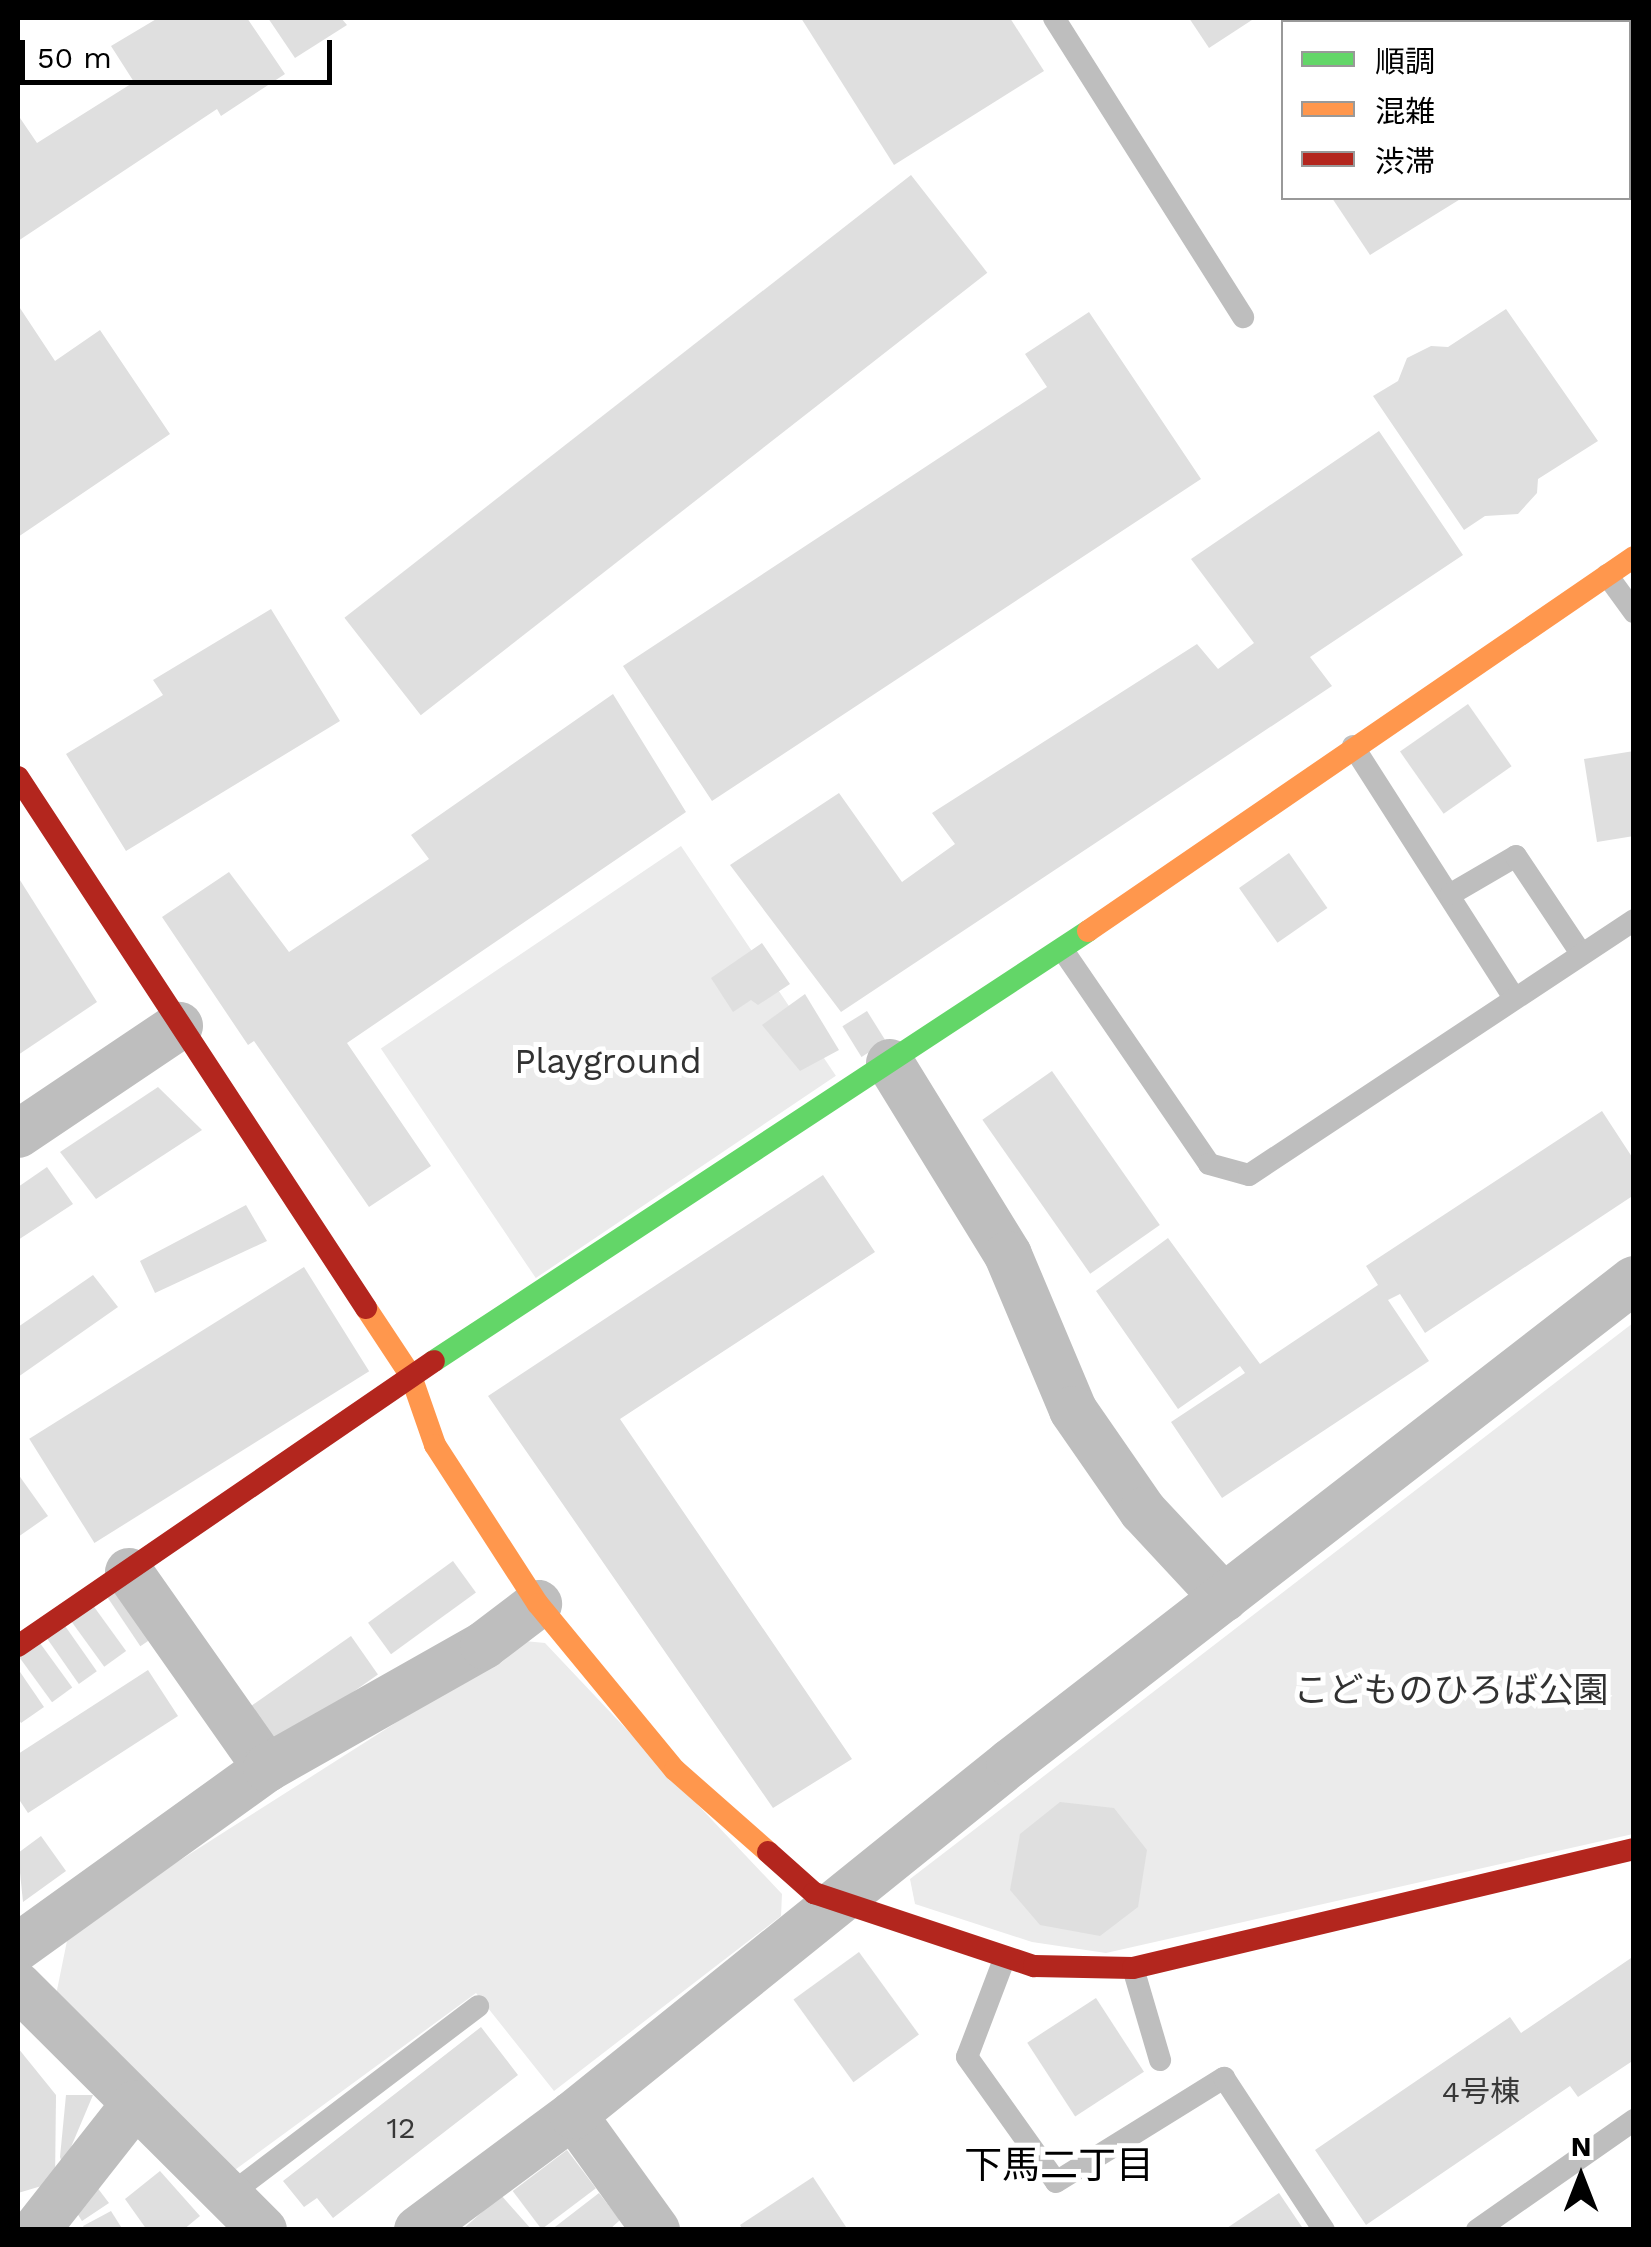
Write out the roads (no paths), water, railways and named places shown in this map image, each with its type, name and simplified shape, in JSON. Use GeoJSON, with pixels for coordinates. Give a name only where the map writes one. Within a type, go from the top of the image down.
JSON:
{"type":"FeatureCollection","features":[{"type":"Feature","properties":{"kind":"street"},"geometry":{"type":"LineString","coordinates":[[18,1646],[411,1376],[1062,949],[1634,557]]}},
{"type":"Feature","properties":{"kind":"street"},"geometry":{"type":"LineString","coordinates":[[18,777],[411,1376],[435,1446],[538,1604],[718,1814],[797,1881],[839,1900],[1034,1966],[1133,1968],[1634,1848]]}},
{"type":"Feature","properties":{"kind":"street"},"geometry":{"type":"LineString","coordinates":[[18,1134],[180,1026]]}},
{"type":"Feature","properties":{"kind":"street"},"geometry":{"type":"LineString","coordinates":[[890,1063],[1008,1254],[1073,1410],[1143,1512],[1224,1598]]}},
{"type":"Feature","properties":{"kind":"street"},"geometry":{"type":"LineString","coordinates":[[418,2230],[574,2115],[839,1900],[1634,1280]]}},
{"type":"Feature","properties":{"kind":"street"},"geometry":{"type":"LineString","coordinates":[[129,1572],[267,1768]]}},
{"type":"Feature","properties":{"kind":"street"},"geometry":{"type":"LineString","coordinates":[[18,1947],[267,1768],[484,1645],[538,1604]]}},
{"type":"Feature","properties":{"kind":"street"},"geometry":{"type":"LineString","coordinates":[[18,1986],[135,2104],[232,2193],[263,2230]]}},
{"type":"Feature","properties":{"kind":"street"},"geometry":{"type":"LineString","coordinates":[[40,2221],[135,2104]]}},
{"type":"Feature","properties":{"kind":"street"},"geometry":{"type":"LineString","coordinates":[[574,2115],[656,2230]]}},
{"type":"Feature","properties":{"kind":"lane"},"geometry":{"type":"LineString","coordinates":[[1054,18],[1244,317]]}},
{"type":"Feature","properties":{"kind":"lane"},"geometry":{"type":"LineString","coordinates":[[1607,575],[1634,612]]}},
{"type":"Feature","properties":{"kind":"lane"},"geometry":{"type":"LineString","coordinates":[[1353,746],[1452,894],[1513,996]]}},
{"type":"Feature","properties":{"kind":"lane"},"geometry":{"type":"LineString","coordinates":[[1452,894],[1516,856],[1580,952]]}},
{"type":"Feature","properties":{"kind":"lane"},"geometry":{"type":"LineString","coordinates":[[1062,949],[1209,1164],[1248,1175],[1513,996],[1634,920]]}},
{"type":"Feature","properties":{"kind":"lane"},"geometry":{"type":"LineString","coordinates":[[1005,1956],[967,2056],[1056,2182],[1224,2078],[1324,2230]]}},
{"type":"Feature","properties":{"kind":"lane"},"geometry":{"type":"LineString","coordinates":[[1133,1968],[1160,2060]]}},
{"type":"Feature","properties":{"kind":"lane"},"geometry":{"type":"LineString","coordinates":[[232,2193],[478,2006]]}},
{"type":"Feature","properties":{"kind":"lane"},"geometry":{"type":"LineString","coordinates":[[1477,2230],[1634,2120]]}},
{"type":"Feature","properties":{"kind":"district","name":"下馬二丁目"},"geometry":{"type":"Point","coordinates":[1059,2166]}},
{"type":"Feature","properties":{"kind":"park label","name":"Playground"},"geometry":{"type":"Point","coordinates":[608,1061]}},
{"type":"Feature","properties":{"kind":"park label","name":"こどものひろば公園"},"geometry":{"type":"Point","coordinates":[1451,1690]}}]}
